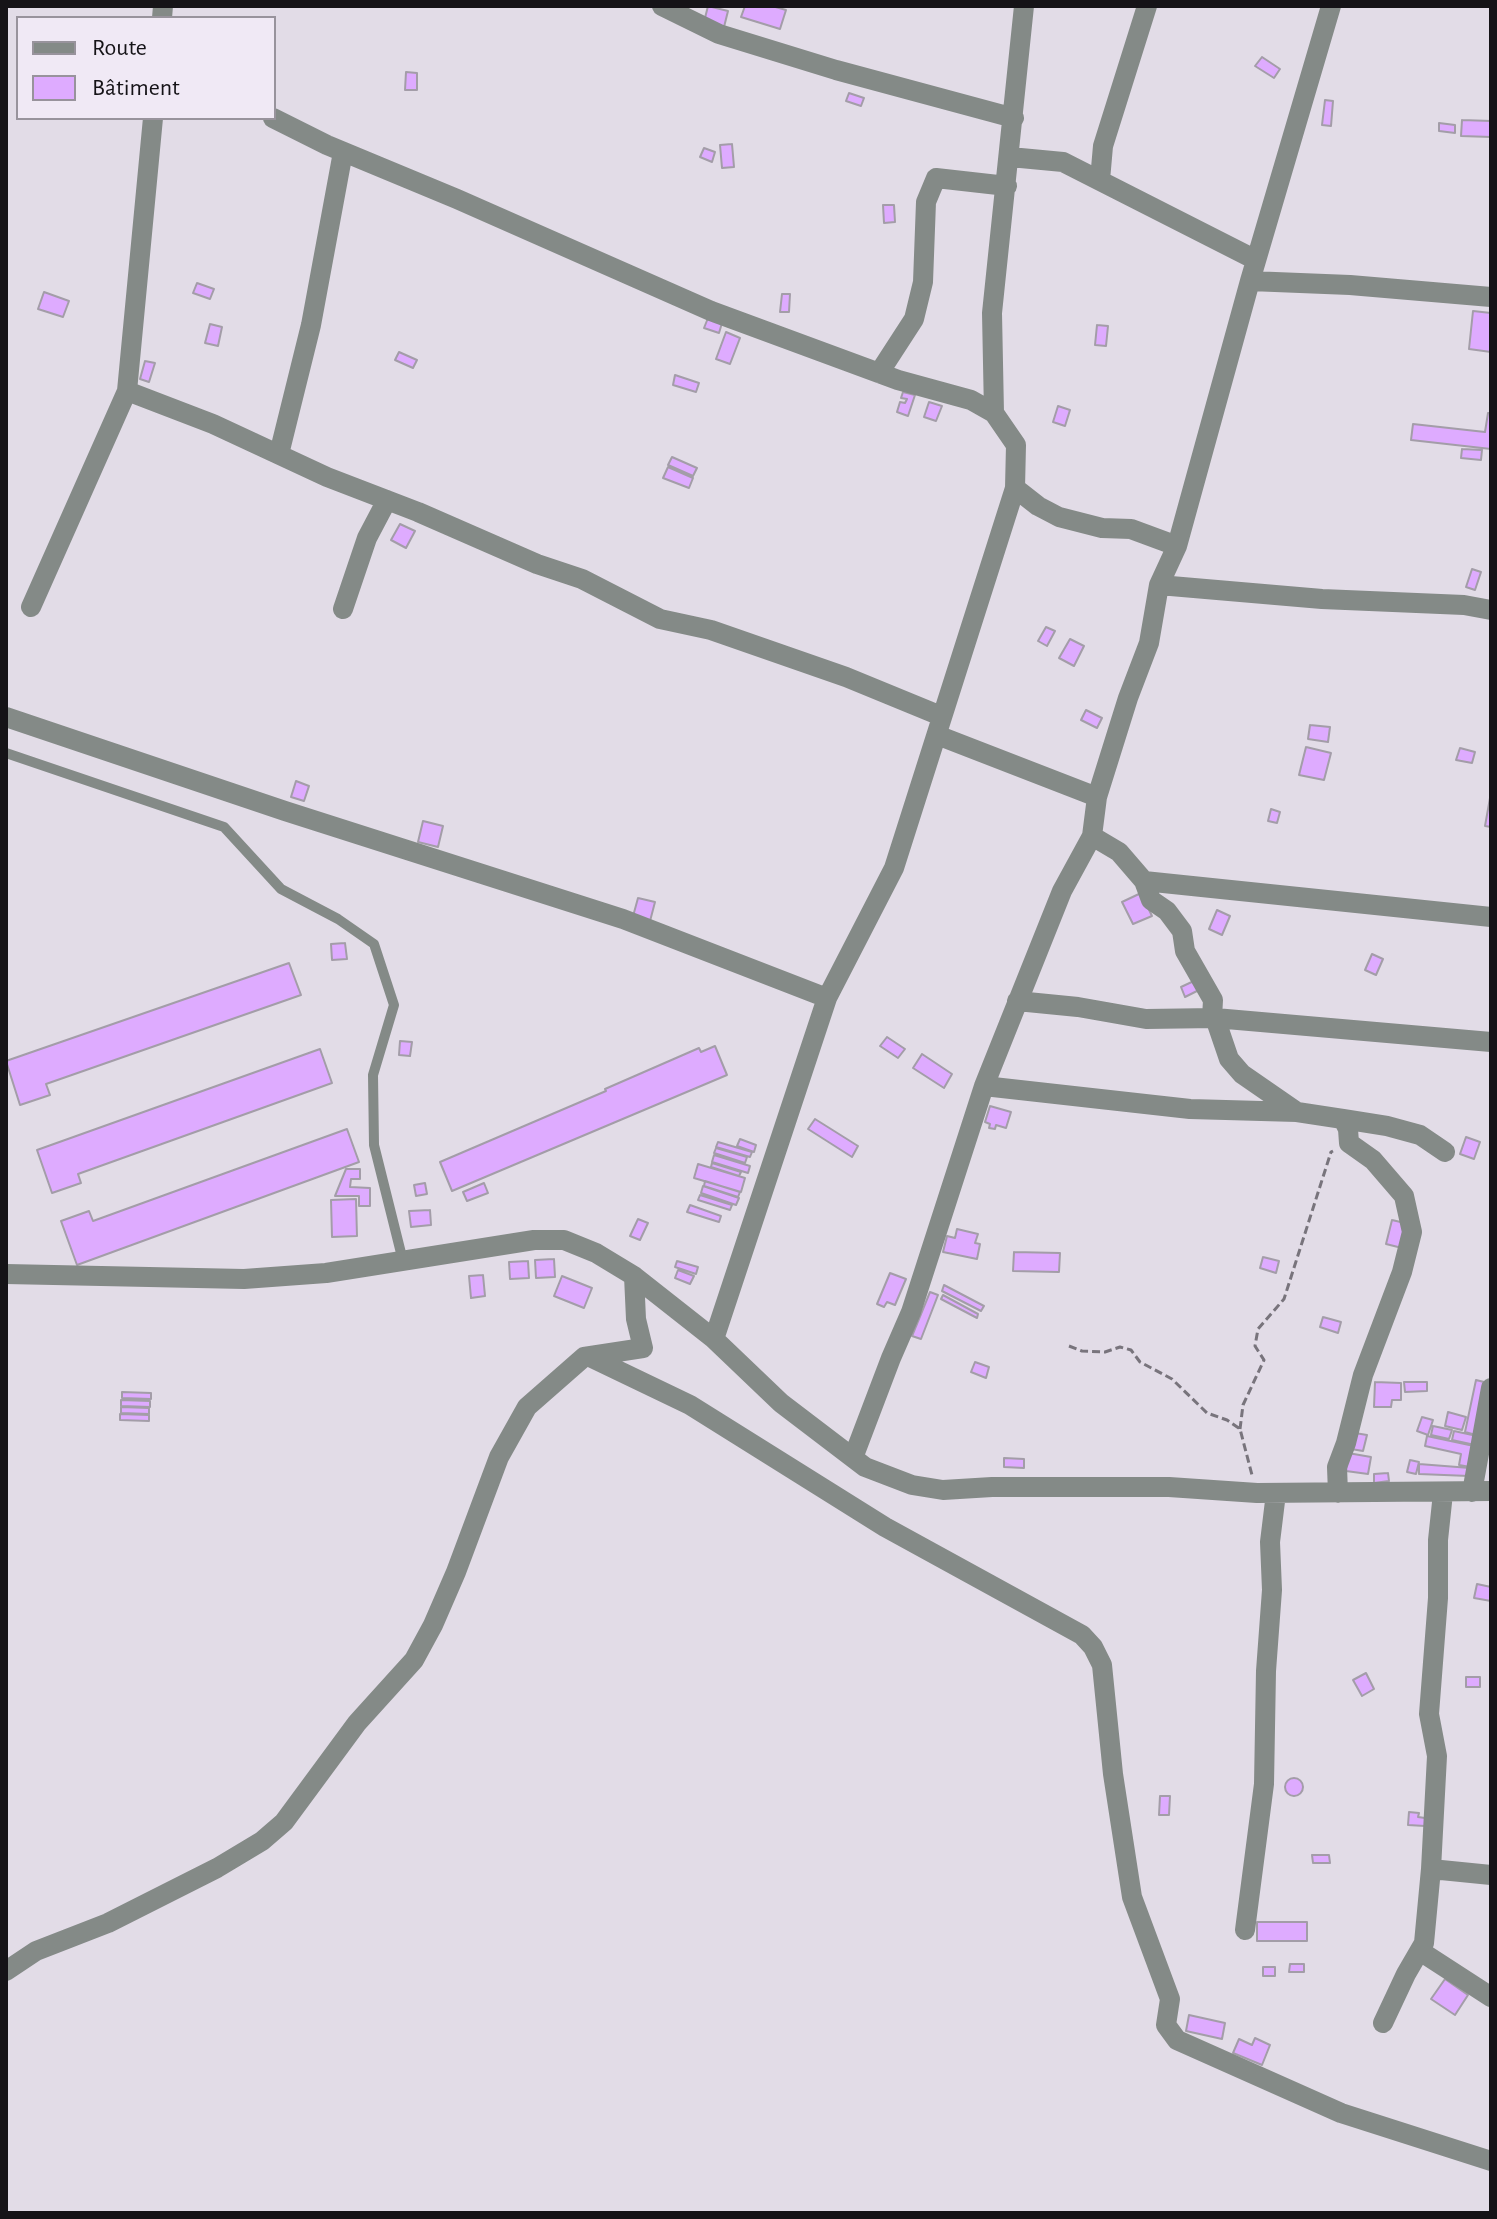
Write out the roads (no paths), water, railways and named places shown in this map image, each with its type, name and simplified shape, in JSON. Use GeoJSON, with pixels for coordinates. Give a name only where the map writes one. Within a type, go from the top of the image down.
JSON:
{"type":"FeatureCollection","features":[{"type":"Feature","properties":{"kind":"street"},"geometry":{"type":"LineString","coordinates":[[662,6],[719,34],[836,70],[1014,118]]}},
{"type":"Feature","properties":{"kind":"street"},"geometry":{"type":"LineString","coordinates":[[994,413],[992,313],[1024,6]]}},
{"type":"Feature","properties":{"kind":"street"},"geometry":{"type":"LineString","coordinates":[[1100,180],[1103,146],[1147,6]]}},
{"type":"Feature","properties":{"kind":"street"},"geometry":{"type":"LineString","coordinates":[[853,1458],[911,1312],[984,1086],[1062,891],[1092,836],[1097,797],[1149,643],[1159,585],[1177,546],[1250,281],[1331,6]]}},
{"type":"Feature","properties":{"kind":"street"},"geometry":{"type":"LineString","coordinates":[[276,119],[343,152],[711,311],[879,373],[971,400],[994,413],[1016,445],[1015,488],[894,868],[827,998],[714,1339]]}},
{"type":"Feature","properties":{"kind":"street"},"geometry":{"type":"LineString","coordinates":[[31,607],[127,391],[153,120]]}},
{"type":"Feature","properties":{"kind":"street"},"geometry":{"type":"LineString","coordinates":[[279,454],[311,325],[343,152]]}},
{"type":"Feature","properties":{"kind":"street"},"geometry":{"type":"LineString","coordinates":[[1010,157],[1063,162],[1256,260]]}},
{"type":"Feature","properties":{"kind":"street"},"geometry":{"type":"LineString","coordinates":[[879,373],[914,319],[923,282],[926,202],[936,178],[1007,186]]}},
{"type":"Feature","properties":{"kind":"street"},"geometry":{"type":"LineString","coordinates":[[1250,281],[1350,285],[1491,297]]}},
{"type":"Feature","properties":{"kind":"street"},"geometry":{"type":"LineString","coordinates":[[127,391],[213,424],[537,564],[582,579],[660,619],[711,630],[846,677],[939,725],[1097,797]]}},
{"type":"Feature","properties":{"kind":"street"},"geometry":{"type":"LineString","coordinates":[[1015,488],[1059,517],[1102,528],[1131,529],[1177,546]]}},
{"type":"Feature","properties":{"kind":"street"},"geometry":{"type":"LineString","coordinates":[[343,609],[367,538],[387,500]]}},
{"type":"Feature","properties":{"kind":"street"},"geometry":{"type":"LineString","coordinates":[[1159,585],[1322,599],[1464,605],[1491,610]]}},
{"type":"Feature","properties":{"kind":"street"},"geometry":{"type":"LineString","coordinates":[[6,717],[285,811],[623,919],[827,998]]}},
{"type":"Feature","properties":{"kind":"street"},"geometry":{"type":"LineString","coordinates":[[1092,836],[1119,852],[1144,881],[1151,900],[1167,911],[1182,931],[1185,951],[1213,1000],[1213,1018],[1229,1059],[1242,1074],[1297,1112]]}},
{"type":"Feature","properties":{"kind":"street"},"geometry":{"type":"LineString","coordinates":[[1144,881],[1491,917]]}},
{"type":"Feature","properties":{"kind":"street"},"geometry":{"type":"LineString","coordinates":[[1017,1001],[1078,1007],[1146,1019],[1213,1018],[1491,1042]]}},
{"type":"Feature","properties":{"kind":"street"},"geometry":{"type":"LineString","coordinates":[[984,1086],[1190,1109],[1297,1112],[1387,1126],[1420,1135],[1445,1152]]}},
{"type":"Feature","properties":{"kind":"street"},"geometry":{"type":"LineString","coordinates":[[1338,1493],[1337,1467],[1363,1375],[1402,1272],[1412,1232],[1404,1196],[1373,1160],[1349,1143],[1348,1129],[1343,1119]]}},
{"type":"Feature","properties":{"kind":"street"},"geometry":{"type":"LineString","coordinates":[[6,1274],[244,1279],[326,1273],[534,1240],[564,1240],[596,1253],[634,1276],[714,1339],[781,1403],[865,1467],[899,1481],[943,1490],[1169,1487],[1267,1493],[1482,1492],[1491,1388]]}},
{"type":"Feature","properties":{"kind":"street"},"geometry":{"type":"LineString","coordinates":[[6,1971],[36,1951],[108,1923],[217,1868],[262,1841],[284,1822],[357,1723],[414,1660],[456,1572],[499,1457],[527,1407],[584,1357],[643,1348],[636,1319],[634,1276]]}},
{"type":"Feature","properties":{"kind":"street"},"geometry":{"type":"LineString","coordinates":[[590,1357],[690,1405],[885,1527],[1082,1635],[1093,1647],[1102,1665],[1113,1774],[1132,1897],[1170,1999],[1166,2025],[1177,2040],[1341,2113],[1491,2161]]}},
{"type":"Feature","properties":{"kind":"street"},"geometry":{"type":"LineString","coordinates":[[1245,1930],[1264,1784],[1266,1671],[1272,1590],[1267,1493]]}},
{"type":"Feature","properties":{"kind":"street"},"geometry":{"type":"LineString","coordinates":[[1383,2023],[1424,1943],[1437,1756],[1429,1714],[1443,1493]]}},
{"type":"Feature","properties":{"kind":"street"},"geometry":{"type":"LineString","coordinates":[[1431,1869],[1491,1875]]}},
{"type":"Feature","properties":{"kind":"street"},"geometry":{"type":"LineString","coordinates":[[1420,1951],[1491,1997]]}},
{"type":"Feature","properties":{"kind":"lane"},"geometry":{"type":"LineString","coordinates":[[6,753],[224,827],[281,889],[338,919],[374,944],[394,1005],[373,1075],[374,1145],[403,1261]]}}]}
